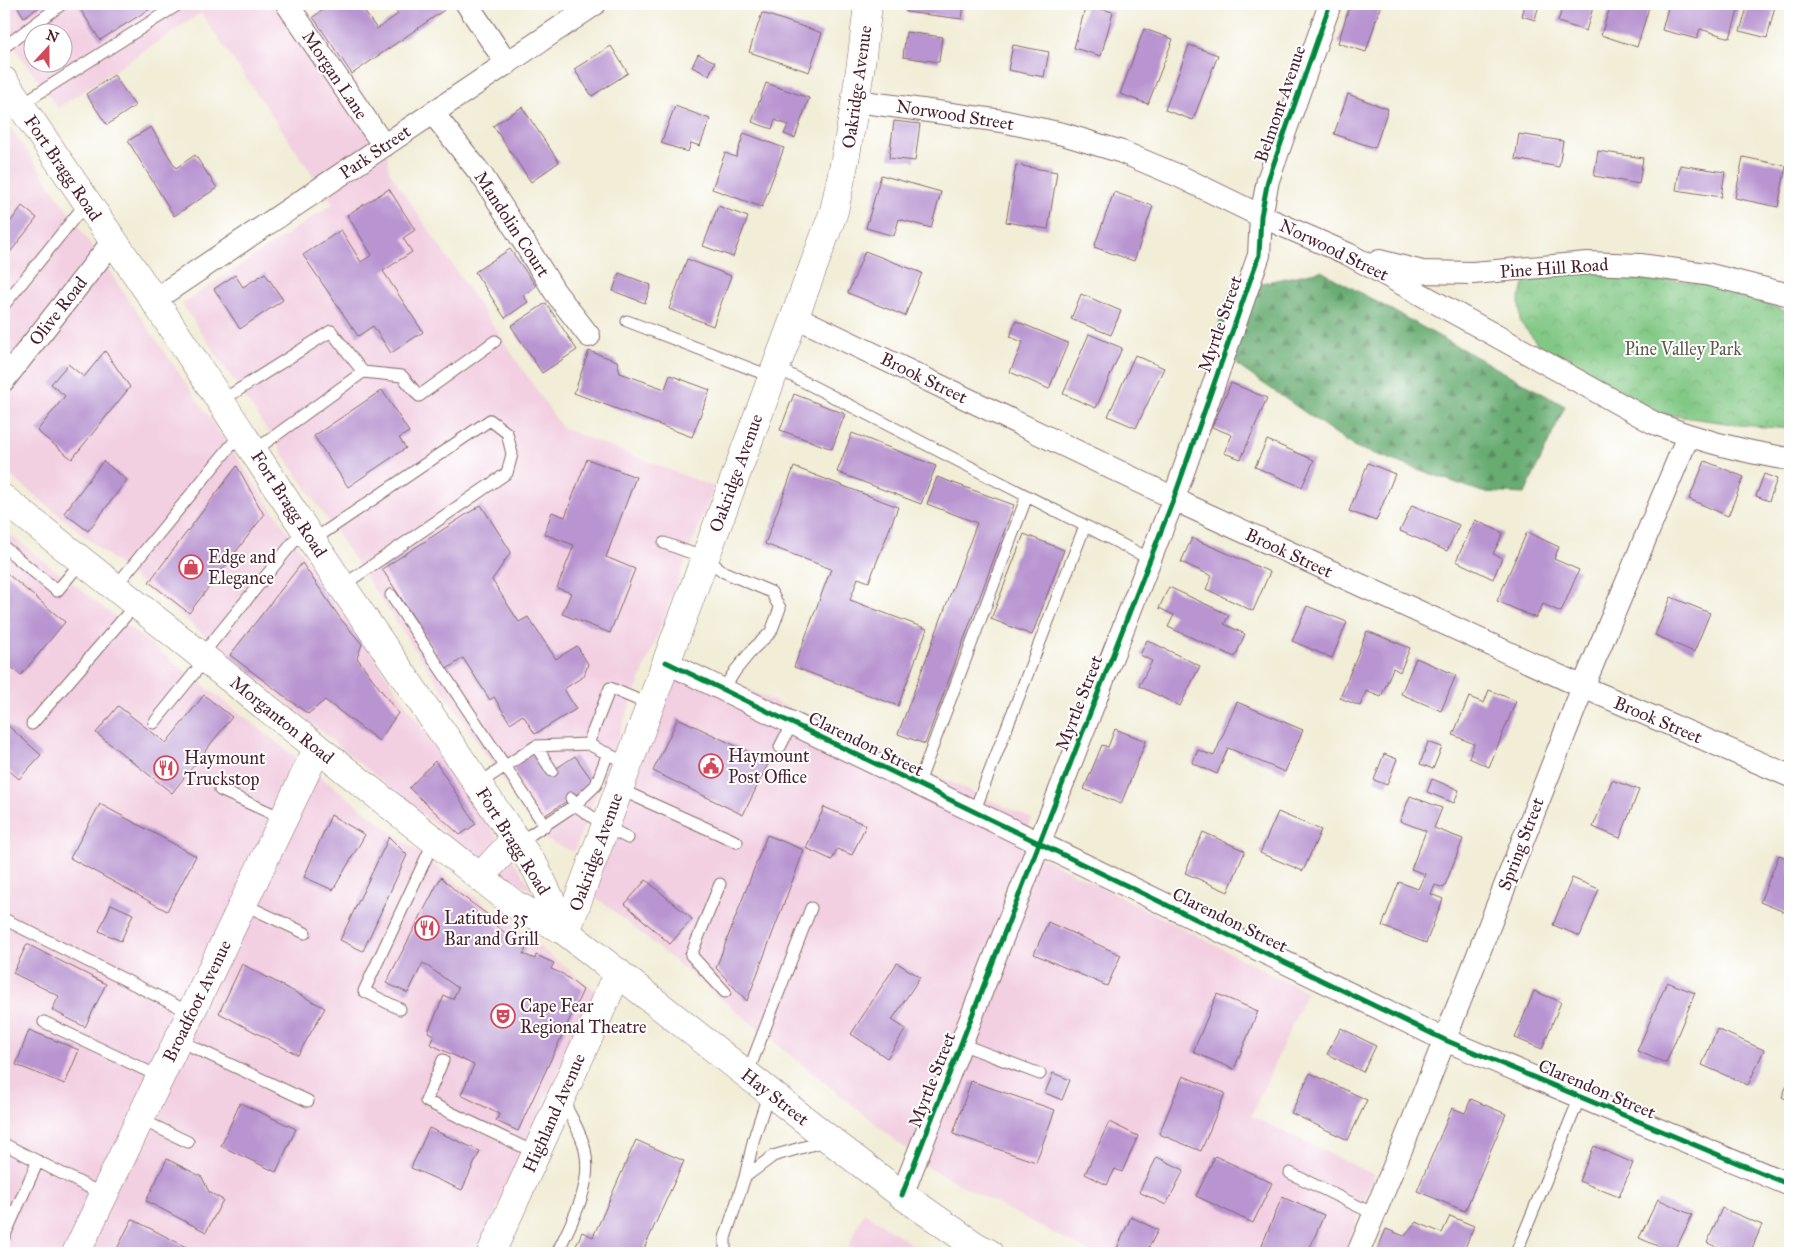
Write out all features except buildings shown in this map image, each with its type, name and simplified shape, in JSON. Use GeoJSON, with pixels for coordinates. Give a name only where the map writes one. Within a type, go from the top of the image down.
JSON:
{"type":"FeatureCollection","features":[{"type":"Feature","properties":{"kind":"main road","name":"Oakridge Avenue"},"geometry":{"type":"LineString","coordinates":[[566,932],[617,832],[618,758],[650,706],[834,211],[848,151],[868,4]]}},
{"type":"Feature","properties":{"kind":"main road","name":"Fort Bragg Road"},"geometry":{"type":"LineString","coordinates":[[4,81],[154,300],[342,586],[536,869],[566,932]]}},
{"type":"Feature","properties":{"kind":"main road","name":"Morganton Road"},"geometry":{"type":"LineString","coordinates":[[4,499],[514,904],[566,932]]}},
{"type":"Feature","properties":{"kind":"main road","name":"Broadfoot Avenue"},"geometry":{"type":"LineString","coordinates":[[76,1253],[317,749]]}},
{"type":"Feature","properties":{"kind":"main road"},"geometry":{"type":"LineString","coordinates":[[480,877],[517,841]]}},
{"type":"Feature","properties":{"kind":"main road","name":"Hay Street"},"geometry":{"type":"LineString","coordinates":[[566,932],[902,1195],[974,1245],[989,1253]]}},
{"type":"Feature","properties":{"kind":"main road","name":"Highland Avenue"},"geometry":{"type":"LineString","coordinates":[[492,1253],[618,972]]}},
{"type":"Feature","properties":{"kind":"street","name":"Morgan Lane"},"geometry":{"type":"LineString","coordinates":[[287,4],[384,146]]}},
{"type":"Feature","properties":{"kind":"street"},"geometry":{"type":"LineString","coordinates":[[467,4],[507,64]]}},
{"type":"Feature","properties":{"kind":"street","name":"Park Street"},"geometry":{"type":"LineString","coordinates":[[154,300],[596,4]]}},
{"type":"Feature","properties":{"kind":"street","name":"Belmont Avenue"},"geometry":{"type":"LineString","coordinates":[[1261,216],[1268,180],[1330,4]]}},
{"type":"Feature","properties":{"kind":"street","name":"Norwood Street"},"geometry":{"type":"LineString","coordinates":[[856,101],[1002,121],[1063,134],[1122,152],[1179,176],[1261,216],[1348,254],[1654,423],[1688,436],[1733,448],[1790,459]]}},
{"type":"Feature","properties":{"kind":"street","name":"Mandolin Court"},"geometry":{"type":"LineString","coordinates":[[433,113],[483,177],[556,292],[589,336]]}},
{"type":"Feature","properties":{"kind":"street","name":"Myrtle Street"},"geometry":{"type":"LineString","coordinates":[[902,1195],[1174,498],[1259,255],[1261,216]]}},
{"type":"Feature","properties":{"kind":"street","name":"Olive Road"},"geometry":{"type":"LineString","coordinates":[[4,380],[113,241]]}},
{"type":"Feature","properties":{"kind":"street","name":"Pine Hill Road"},"geometry":{"type":"LineString","coordinates":[[1348,254],[1422,272],[1473,274],[1587,263],[1640,265],[1706,274],[1790,295]]}},
{"type":"Feature","properties":{"kind":"street","name":"Brook Street"},"geometry":{"type":"LineString","coordinates":[[794,316],[1186,505],[1582,687],[1790,776]]}},
{"type":"Feature","properties":{"kind":"street","name":"Spring Street"},"geometry":{"type":"LineString","coordinates":[[1358,1253],[1445,1040],[1582,687],[1688,436]]}},
{"type":"Feature","properties":{"kind":"street","name":"Clarendon Street"},"geometry":{"type":"LineString","coordinates":[[666,662],[1445,1040],[1790,1185]]}},
{"type":"Feature","properties":{"kind":"lane"},"geometry":{"type":"LineString","coordinates":[[4,47],[62,4]]}},
{"type":"Feature","properties":{"kind":"lane"},"geometry":{"type":"LineString","coordinates":[[20,105],[179,4]]}},
{"type":"Feature","properties":{"kind":"lane"},"geometry":{"type":"LineString","coordinates":[[4,305],[87,202]]}},
{"type":"Feature","properties":{"kind":"lane"},"geometry":{"type":"LineString","coordinates":[[626,321],[774,372],[1027,496],[1150,559]]}},
{"type":"Feature","properties":{"kind":"lane"},"geometry":{"type":"LineString","coordinates":[[220,401],[332,331],[363,372]]}},
{"type":"Feature","properties":{"kind":"lane"},"geometry":{"type":"LineString","coordinates":[[115,587],[248,442],[363,372],[402,376],[419,396],[496,341]]}},
{"type":"Feature","properties":{"kind":"lane"},"geometry":{"type":"LineString","coordinates":[[154,723],[203,658],[309,534],[490,420],[507,433],[512,454],[507,473],[342,586]]}},
{"type":"Feature","properties":{"kind":"lane"},"geometry":{"type":"LineString","coordinates":[[918,785],[1027,496]]}},
{"type":"Feature","properties":{"kind":"lane"},"geometry":{"type":"LineString","coordinates":[[974,812],[1085,526]]}},
{"type":"Feature","properties":{"kind":"lane"},"geometry":{"type":"LineString","coordinates":[[664,543],[705,558],[724,572],[771,592],[780,608],[771,632],[752,649],[723,690]]}},
{"type":"Feature","properties":{"kind":"lane"},"geometry":{"type":"LineString","coordinates":[[4,547],[57,591],[82,561]]}},
{"type":"Feature","properties":{"kind":"lane"},"geometry":{"type":"LineString","coordinates":[[391,595],[545,826]]}},
{"type":"Feature","properties":{"kind":"lane"},"geometry":{"type":"LineString","coordinates":[[32,724],[136,604]]}},
{"type":"Feature","properties":{"kind":"lane"},"geometry":{"type":"LineString","coordinates":[[588,744],[610,688],[650,706]]}},
{"type":"Feature","properties":{"kind":"lane"},"geometry":{"type":"LineString","coordinates":[[780,747],[792,723]]}},
{"type":"Feature","properties":{"kind":"lane"},"geometry":{"type":"LineString","coordinates":[[478,784],[536,746],[588,744],[618,758],[596,785],[573,801],[545,826],[517,841]]}},
{"type":"Feature","properties":{"kind":"lane"},"geometry":{"type":"LineString","coordinates":[[536,746],[552,771]]}},
{"type":"Feature","properties":{"kind":"lane"},"geometry":{"type":"LineString","coordinates":[[619,789],[738,842]]}},
{"type":"Feature","properties":{"kind":"lane"},"geometry":{"type":"LineString","coordinates":[[220,790],[284,819]]}},
{"type":"Feature","properties":{"kind":"lane"},"geometry":{"type":"LineString","coordinates":[[573,801],[617,832]]}},
{"type":"Feature","properties":{"kind":"lane"},"geometry":{"type":"LineString","coordinates":[[400,1009],[364,991],[434,841]]}},
{"type":"Feature","properties":{"kind":"lane"},"geometry":{"type":"LineString","coordinates":[[720,884],[690,956],[725,992]]}},
{"type":"Feature","properties":{"kind":"lane"},"geometry":{"type":"LineString","coordinates":[[243,904],[305,933]]}},
{"type":"Feature","properties":{"kind":"lane"},"geometry":{"type":"LineString","coordinates":[[747,1074],[811,908]]}},
{"type":"Feature","properties":{"kind":"lane"},"geometry":{"type":"LineString","coordinates":[[4,919],[191,1013]]}},
{"type":"Feature","properties":{"kind":"lane"},"geometry":{"type":"LineString","coordinates":[[44,1022],[160,1077]]}},
{"type":"Feature","properties":{"kind":"lane"},"geometry":{"type":"LineString","coordinates":[[178,1040],[308,1101]]}},
{"type":"Feature","properties":{"kind":"lane"},"geometry":{"type":"LineString","coordinates":[[961,1044],[1040,1074]]}},
{"type":"Feature","properties":{"kind":"lane"},"geometry":{"type":"LineString","coordinates":[[443,1060],[426,1101],[536,1153]]}},
{"type":"Feature","properties":{"kind":"lane"},"geometry":{"type":"LineString","coordinates":[[725,1253],[725,1238],[745,1177],[754,1138],[769,1092]]}},
{"type":"Feature","properties":{"kind":"lane"},"geometry":{"type":"LineString","coordinates":[[557,1253],[579,1205],[587,1178],[585,1149],[561,1096]]}},
{"type":"Feature","properties":{"kind":"lane"},"geometry":{"type":"LineString","coordinates":[[1516,1253],[1580,1097]]}},
{"type":"Feature","properties":{"kind":"lane"},"geometry":{"type":"LineString","coordinates":[[140,1119],[188,1142]]}},
{"type":"Feature","properties":{"kind":"lane"},"geometry":{"type":"LineString","coordinates":[[745,1177],[773,1156],[829,1139]]}},
{"type":"Feature","properties":{"kind":"lane"},"geometry":{"type":"LineString","coordinates":[[4,1144],[104,1195]]}},
{"type":"Feature","properties":{"kind":"lane"},"geometry":{"type":"LineString","coordinates":[[4,1237],[38,1161]]}},
{"type":"Feature","properties":{"kind":"lane"},"geometry":{"type":"LineString","coordinates":[[1290,1173],[1374,1214]]}},
{"type":"Feature","properties":{"kind":"shaded area"},"geometry":{"type":"Polygon","coordinates":[[[4,4],[304,4],[383,122],[389,171],[562,428],[714,487],[574,852],[542,838],[182,304],[333,204],[201,13],[58,108],[32,72],[72,72],[72,22],[22,22],[22,58],[4,33],[4,4]]]}},
{"type":"Feature","properties":{"kind":"shaded area"},"geometry":{"type":"Polygon","coordinates":[[[4,118],[534,891],[484,865],[4,470],[4,118]]]}},
{"type":"Feature","properties":{"kind":"shaded area"},"geometry":{"type":"Polygon","coordinates":[[[4,530],[595,990],[477,1253],[4,1253],[4,530]]]}},
{"type":"Feature","properties":{"kind":"shaded area"},"geometry":{"type":"Polygon","coordinates":[[[681,659],[1032,819],[1022,847],[1307,992],[1251,1116],[1374,1175],[1344,1253],[1091,1253],[931,1169],[591,893],[681,659]]]}},
{"type":"Feature","properties":{"kind":"shaded area"},"geometry":{"type":"Polygon","coordinates":[[[864,1212],[924,1253],[846,1253],[864,1212]]]}},
{"type":"Feature","properties":{"kind":"green space"},"geometry":{"type":"Polygon","coordinates":[[[1321,271],[1565,406],[1525,494],[1482,492],[1355,447],[1241,368],[1213,341],[1231,289],[1321,271]]]}},
{"type":"Feature","properties":{"kind":"green space","name":"Pine Valley Park"},"geometry":{"type":"Polygon","coordinates":[[[1624,272],[1727,288],[1790,313],[1790,429],[1740,425],[1662,414],[1545,353],[1520,322],[1519,299],[1525,282],[1539,274],[1624,272]]]}},
{"type":"Feature","properties":{"kind":"cycle path"},"geometry":{"type":"LineString","coordinates":[[902,1195],[1174,498],[1259,255],[1261,216],[1268,180],[1330,4]]}},
{"type":"Feature","properties":{"kind":"cycle path"},"geometry":{"type":"LineString","coordinates":[[666,662],[1445,1040],[1790,1185]]}},
{"type":"Feature","properties":{"kind":"place","name":"Edge and Elegance"},"geometry":{"type":"Point","coordinates":[191,567]}},
{"type":"Feature","properties":{"kind":"place","name":"Haymount Post Office"},"geometry":{"type":"Point","coordinates":[711,766]}},
{"type":"Feature","properties":{"kind":"place","name":"Haymount Truckstop"},"geometry":{"type":"Point","coordinates":[166,768]}},
{"type":"Feature","properties":{"kind":"place","name":"Latitude 35 Bar and Grill"},"geometry":{"type":"Point","coordinates":[427,928]}},
{"type":"Feature","properties":{"kind":"place","name":"Cape Fear Regional Theatre"},"geometry":{"type":"Point","coordinates":[503,1016]}}]}
